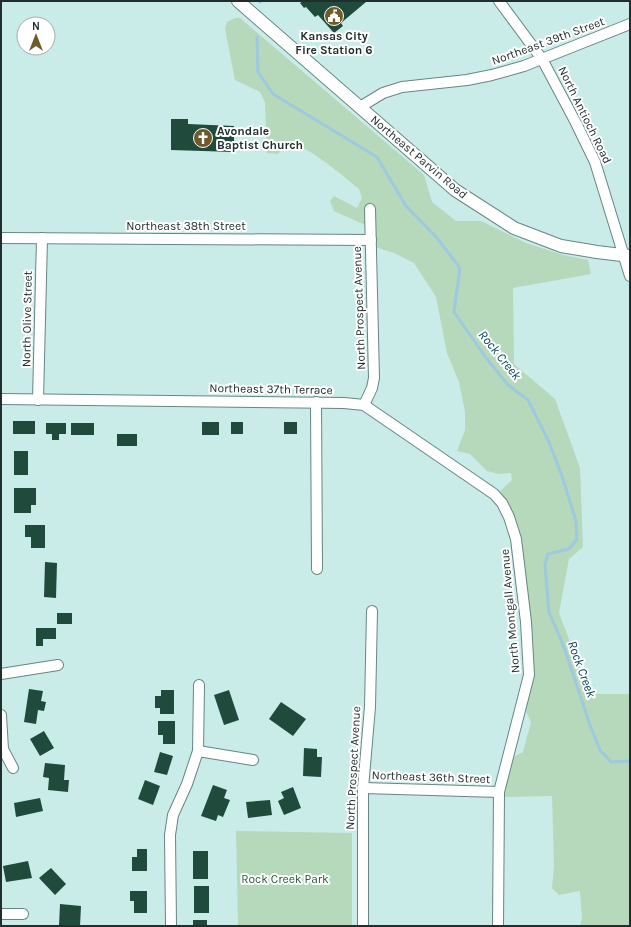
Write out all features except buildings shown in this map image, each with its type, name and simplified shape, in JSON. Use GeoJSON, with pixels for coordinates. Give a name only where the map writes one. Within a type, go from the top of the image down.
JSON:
{"type":"FeatureCollection","features":[{"type":"Feature","properties":{"kind":"main road","name":"Northeast Parvin Road"},"geometry":{"type":"LineString","coordinates":[[238,1],[455,190],[514,228],[561,246],[627,256]]}},
{"type":"Feature","properties":{"kind":"street","name":"North Antioch Road"},"geometry":{"type":"LineString","coordinates":[[499,1],[542,59],[595,162],[627,256],[630,276]]}},
{"type":"Feature","properties":{"kind":"street","name":"Northeast 39th Street"},"geometry":{"type":"LineString","coordinates":[[360,107],[383,93],[396,88],[441,84],[492,75],[542,59],[630,24]]}},
{"type":"Feature","properties":{"kind":"street","name":"North Prospect Avenue"},"geometry":{"type":"LineString","coordinates":[[364,405],[372,388],[374,378],[370,209]]}},
{"type":"Feature","properties":{"kind":"street","name":"Northeast 38th Street"},"geometry":{"type":"LineString","coordinates":[[1,238],[371,240]]}},
{"type":"Feature","properties":{"kind":"street","name":"North Olive Street"},"geometry":{"type":"LineString","coordinates":[[38,400],[42,238]]}},
{"type":"Feature","properties":{"kind":"street","name":"Northeast 37th Terrace"},"geometry":{"type":"LineString","coordinates":[[1,399],[316,402],[364,405],[485,487],[494,494],[505,509]]}},
{"type":"Feature","properties":{"kind":"street"},"geometry":{"type":"LineString","coordinates":[[316,402],[317,569]]}},
{"type":"Feature","properties":{"kind":"street","name":"North Montgall Avenue"},"geometry":{"type":"LineString","coordinates":[[498,926],[499,792],[529,675],[526,622],[516,539],[509,516],[505,509]]}},
{"type":"Feature","properties":{"kind":"street","name":"North Prospect Avenue"},"geometry":{"type":"LineString","coordinates":[[363,926],[363,788],[370,707],[372,611]]}},
{"type":"Feature","properties":{"kind":"street"},"geometry":{"type":"LineString","coordinates":[[1,674],[58,665]]}},
{"type":"Feature","properties":{"kind":"street"},"geometry":{"type":"LineString","coordinates":[[171,926],[170,835],[173,815],[187,784],[198,751],[199,685]]}},
{"type":"Feature","properties":{"kind":"street"},"geometry":{"type":"LineString","coordinates":[[1,715],[3,749],[13,768]]}},
{"type":"Feature","properties":{"kind":"street"},"geometry":{"type":"LineString","coordinates":[[198,751],[253,760]]}},
{"type":"Feature","properties":{"kind":"street","name":"Northeast 36th Street"},"geometry":{"type":"LineString","coordinates":[[363,788],[499,792]]}},
{"type":"Feature","properties":{"kind":"street"},"geometry":{"type":"LineString","coordinates":[[1,914],[23,914]]}},
{"type":"Feature","properties":{"kind":"green space"},"geometry":{"type":"Polygon","coordinates":[[[235,18],[240,18],[424,175],[432,202],[456,221],[481,221],[526,243],[563,255],[588,260],[591,274],[513,288],[514,364],[555,399],[580,468],[583,547],[569,559],[559,613],[590,694],[630,694],[630,926],[580,926],[582,918],[580,891],[559,895],[552,888],[554,866],[552,796],[503,797],[504,787],[513,757],[523,752],[531,722],[526,711],[533,677],[533,661],[520,537],[514,515],[500,491],[512,480],[511,473],[498,474],[487,471],[470,454],[457,451],[465,430],[465,412],[459,382],[447,353],[436,297],[414,263],[394,253],[375,247],[374,229],[334,211],[330,201],[334,196],[357,208],[362,198],[359,189],[327,163],[300,146],[289,146],[278,154],[267,153],[265,102],[260,92],[235,80],[225,29],[227,22],[235,18]]]}},
{"type":"Feature","properties":{"kind":"green space","name":"Rock Creek Park"},"geometry":{"type":"Polygon","coordinates":[[[236,831],[352,833],[352,926],[238,926],[236,831]]]}},
{"type":"Feature","properties":{"kind":"waterway","name":"Rock Creek"},"geometry":{"type":"LineString","coordinates":[[257,37],[258,72],[273,94],[377,157],[406,206],[437,238],[460,268],[454,312],[487,359],[508,385],[528,400],[549,442],[562,476],[576,521],[577,539],[569,549],[548,554],[545,564],[549,612],[564,647],[600,750],[611,762],[630,761]]}},
{"type":"Feature","properties":{"kind":"place","name":"Kansas City Fire Station 6"},"geometry":{"type":"Point","coordinates":[334,16]}},
{"type":"Feature","properties":{"kind":"place","name":"Avondale Baptist Church"},"geometry":{"type":"Point","coordinates":[203,138]}}]}
